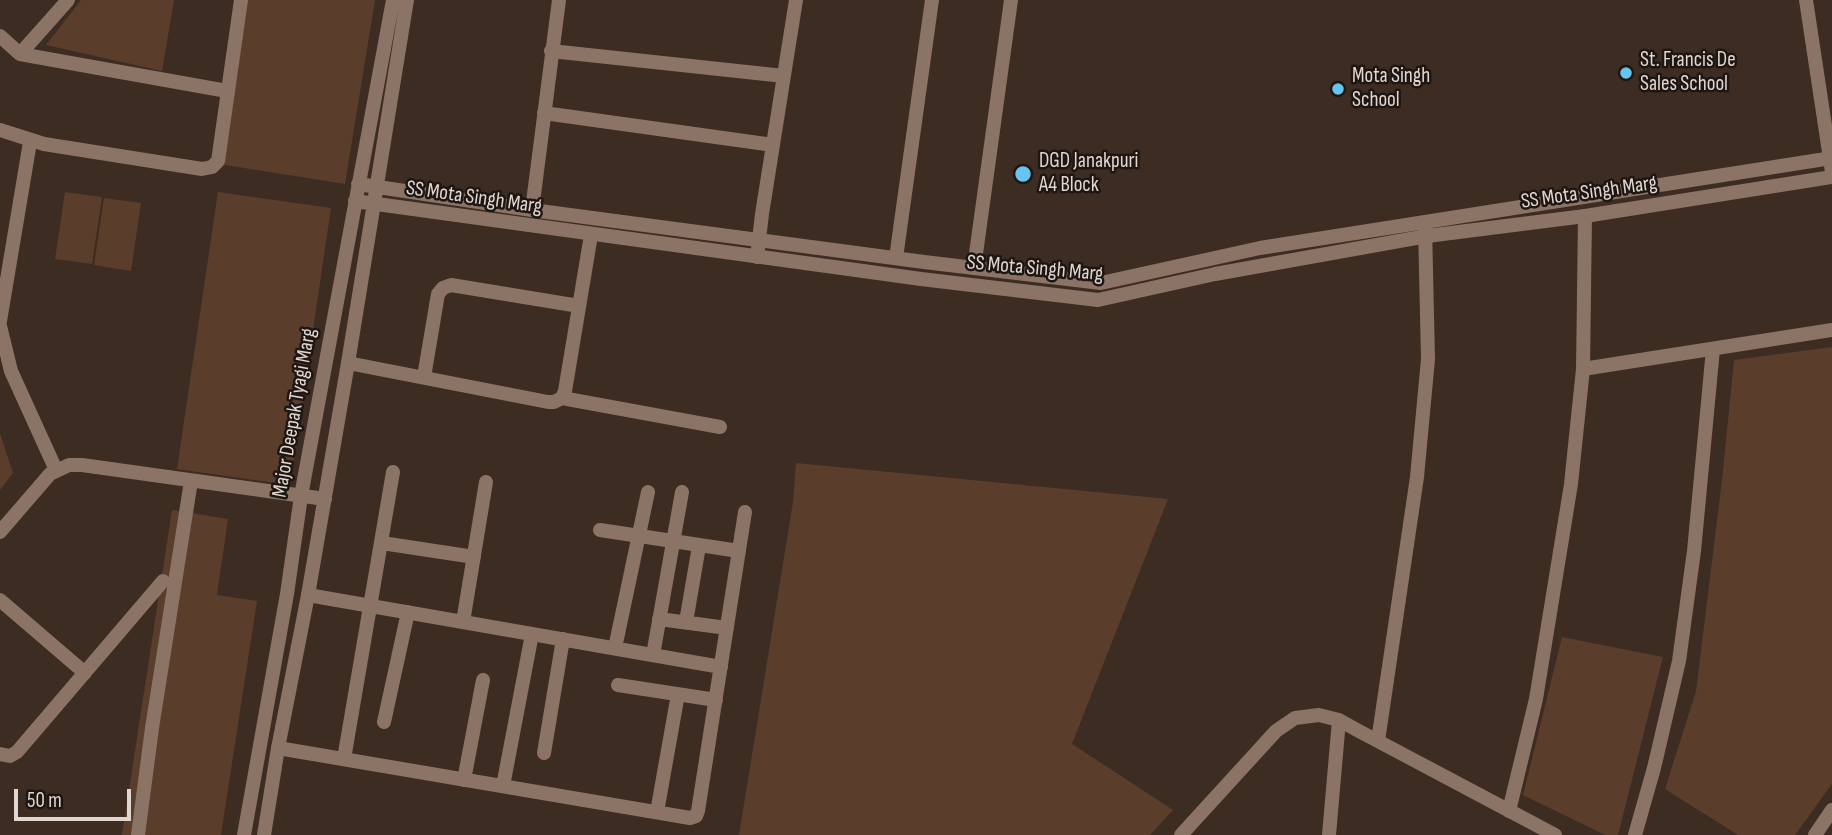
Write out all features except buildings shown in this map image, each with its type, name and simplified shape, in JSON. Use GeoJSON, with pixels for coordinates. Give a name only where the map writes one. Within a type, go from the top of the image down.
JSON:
{"type":"FeatureCollection","features":[{"type":"Feature","properties":{"kind":"street"},"geometry":{"type":"LineString","coordinates":[[20,54],[68,0]]}},
{"type":"Feature","properties":{"kind":"street"},"geometry":{"type":"LineString","coordinates":[[0,130],[30,142],[207,169],[212,167],[218,161],[241,0]]}},
{"type":"Feature","properties":{"kind":"street","name":"Major Deepak Tyagi Marg"},"geometry":{"type":"LineString","coordinates":[[244,835],[287,594],[301,496],[393,0]]}},
{"type":"Feature","properties":{"kind":"street","name":"Major Deepak Tyagi Marg"},"geometry":{"type":"LineString","coordinates":[[264,835],[325,499],[407,0]]}},
{"type":"Feature","properties":{"kind":"street"},"geometry":{"type":"LineString","coordinates":[[532,211],[559,0]]}},
{"type":"Feature","properties":{"kind":"street"},"geometry":{"type":"LineString","coordinates":[[757,257],[796,0]]}},
{"type":"Feature","properties":{"kind":"street"},"geometry":{"type":"LineString","coordinates":[[896,258],[932,0]]}},
{"type":"Feature","properties":{"kind":"street"},"geometry":{"type":"LineString","coordinates":[[974,268],[1011,0]]}},
{"type":"Feature","properties":{"kind":"street"},"geometry":{"type":"LineString","coordinates":[[1806,0],[1826,94],[1832,166]]}},
{"type":"Feature","properties":{"kind":"street"},"geometry":{"type":"LineString","coordinates":[[0,36],[20,54],[227,91]]}},
{"type":"Feature","properties":{"kind":"street"},"geometry":{"type":"LineString","coordinates":[[551,51],[784,76]]}},
{"type":"Feature","properties":{"kind":"street"},"geometry":{"type":"LineString","coordinates":[[544,113],[773,145]]}},
{"type":"Feature","properties":{"kind":"street"},"geometry":{"type":"LineString","coordinates":[[30,142],[0,323],[14,380],[57,470]]}},
{"type":"Feature","properties":{"kind":"street","name":"SS Mota Singh Marg"},"geometry":{"type":"LineString","coordinates":[[358,184],[532,211],[1101,283],[1260,248],[1425,229],[1584,216],[1762,188],[1832,166]]}},
{"type":"Feature","properties":{"kind":"street","name":"SS Mota Singh Marg"},"geometry":{"type":"LineString","coordinates":[[355,201],[591,235],[1098,300],[1425,229],[1636,188],[1760,169],[1832,166]]}},
{"type":"Feature","properties":{"kind":"street"},"geometry":{"type":"LineString","coordinates":[[1760,169],[1762,188]]}},
{"type":"Feature","properties":{"kind":"street"},"geometry":{"type":"LineString","coordinates":[[1636,188],[1636,208]]}},
{"type":"Feature","properties":{"kind":"street"},"geometry":{"type":"LineString","coordinates":[[1509,811],[1536,699],[1571,484],[1584,369],[1584,216]]}},
{"type":"Feature","properties":{"kind":"street"},"geometry":{"type":"LineString","coordinates":[[1378,741],[1417,477],[1428,359],[1425,229]]}},
{"type":"Feature","properties":{"kind":"street"},"geometry":{"type":"LineString","coordinates":[[562,398],[591,235]]}},
{"type":"Feature","properties":{"kind":"street"},"geometry":{"type":"LineString","coordinates":[[424,377],[438,294],[443,288],[451,285],[579,306]]}},
{"type":"Feature","properties":{"kind":"street"},"geometry":{"type":"LineString","coordinates":[[1584,369],[1832,330]]}},
{"type":"Feature","properties":{"kind":"street"},"geometry":{"type":"LineString","coordinates":[[1634,835],[1654,768],[1679,661],[1694,551],[1713,349]]}},
{"type":"Feature","properties":{"kind":"street"},"geometry":{"type":"LineString","coordinates":[[348,363],[548,402],[562,398],[720,427]]}},
{"type":"Feature","properties":{"kind":"street"},"geometry":{"type":"LineString","coordinates":[[0,532],[41,482],[57,470],[69,466],[82,465],[325,499]]}},
{"type":"Feature","properties":{"kind":"street"},"geometry":{"type":"LineString","coordinates":[[344,759],[393,472]]}},
{"type":"Feature","properties":{"kind":"street"},"geometry":{"type":"LineString","coordinates":[[138,835],[191,481]]}},
{"type":"Feature","properties":{"kind":"street"},"geometry":{"type":"LineString","coordinates":[[463,622],[486,482]]}},
{"type":"Feature","properties":{"kind":"street"},"geometry":{"type":"LineString","coordinates":[[615,648],[648,492]]}},
{"type":"Feature","properties":{"kind":"street"},"geometry":{"type":"LineString","coordinates":[[653,655],[682,492]]}},
{"type":"Feature","properties":{"kind":"street"},"geometry":{"type":"LineString","coordinates":[[278,748],[690,818],[696,816],[745,512]]}},
{"type":"Feature","properties":{"kind":"street"},"geometry":{"type":"LineString","coordinates":[[600,530],[739,551]]}},
{"type":"Feature","properties":{"kind":"street"},"geometry":{"type":"LineString","coordinates":[[382,543],[474,557]]}},
{"type":"Feature","properties":{"kind":"street"},"geometry":{"type":"LineString","coordinates":[[687,622],[699,545]]}},
{"type":"Feature","properties":{"kind":"street"},"geometry":{"type":"LineString","coordinates":[[0,754],[10,756],[17,751],[163,581]]}},
{"type":"Feature","properties":{"kind":"street"},"geometry":{"type":"LineString","coordinates":[[308,595],[721,667]]}},
{"type":"Feature","properties":{"kind":"street"},"geometry":{"type":"LineString","coordinates":[[0,600],[85,673]]}},
{"type":"Feature","properties":{"kind":"street"},"geometry":{"type":"LineString","coordinates":[[384,722],[408,612]]}},
{"type":"Feature","properties":{"kind":"street"},"geometry":{"type":"LineString","coordinates":[[659,619],[727,628]]}},
{"type":"Feature","properties":{"kind":"street"},"geometry":{"type":"LineString","coordinates":[[502,786],[532,634]]}},
{"type":"Feature","properties":{"kind":"street"},"geometry":{"type":"LineString","coordinates":[[544,753],[563,639]]}},
{"type":"Feature","properties":{"kind":"street"},"geometry":{"type":"LineString","coordinates":[[464,780],[483,680]]}},
{"type":"Feature","properties":{"kind":"street"},"geometry":{"type":"LineString","coordinates":[[618,685],[716,700]]}},
{"type":"Feature","properties":{"kind":"street"},"geometry":{"type":"LineString","coordinates":[[657,812],[678,694]]}},
{"type":"Feature","properties":{"kind":"street"},"geometry":{"type":"LineString","coordinates":[[1181,835],[1276,731],[1295,718],[1319,715],[1339,720],[1509,811],[1537,830],[1555,835]]}},
{"type":"Feature","properties":{"kind":"street"},"geometry":{"type":"LineString","coordinates":[[1329,835],[1339,720]]}},
{"type":"Feature","properties":{"kind":"street"},"geometry":{"type":"LineString","coordinates":[[1815,835],[1832,810]]}},
{"type":"Feature","properties":{"kind":"shaded area"},"geometry":{"type":"Polygon","coordinates":[[[81,0],[174,0],[162,71],[46,45],[81,0]]]}},
{"type":"Feature","properties":{"kind":"shaded area"},"geometry":{"type":"Polygon","coordinates":[[[245,0],[375,0],[345,184],[219,164],[245,0]]]}},
{"type":"Feature","properties":{"kind":"shaded area"},"geometry":{"type":"Polygon","coordinates":[[[65,192],[102,197],[92,264],[55,259],[65,192]]]}},
{"type":"Feature","properties":{"kind":"shaded area"},"geometry":{"type":"Polygon","coordinates":[[[218,192],[331,208],[290,485],[177,469],[218,192]]]}},
{"type":"Feature","properties":{"kind":"shaded area"},"geometry":{"type":"Polygon","coordinates":[[[104,198],[141,203],[131,271],[94,265],[104,198]]]}},
{"type":"Feature","properties":{"kind":"shaded area"},"geometry":{"type":"Polygon","coordinates":[[[1832,347],[1832,784],[1795,835],[1738,835],[1665,789],[1696,691],[1734,360],[1832,347]]]}},
{"type":"Feature","properties":{"kind":"shaded area"},"geometry":{"type":"Polygon","coordinates":[[[0,433],[13,473],[0,490],[0,433]]]}},
{"type":"Feature","properties":{"kind":"shaded area"},"geometry":{"type":"Polygon","coordinates":[[[796,463],[1168,499],[1072,744],[1173,810],[1150,835],[739,835],[793,502],[796,463]]]}},
{"type":"Feature","properties":{"kind":"shaded area"},"geometry":{"type":"Polygon","coordinates":[[[172,510],[228,519],[217,595],[257,601],[221,835],[122,835],[172,510]]]}},
{"type":"Feature","properties":{"kind":"shaded area"},"geometry":{"type":"Polygon","coordinates":[[[1562,637],[1663,657],[1618,835],[1605,835],[1523,795],[1562,637]]]}},
{"type":"Feature","properties":{"kind":"place","name":"St. Francis De Sales School"},"geometry":{"type":"Point","coordinates":[1626,73]}},
{"type":"Feature","properties":{"kind":"place","name":"Mota Singh School"},"geometry":{"type":"Point","coordinates":[1338,89]}},
{"type":"Feature","properties":{"kind":"place","name":"DGD Janakpuri A4 Block"},"geometry":{"type":"Point","coordinates":[1023,174]}}]}
